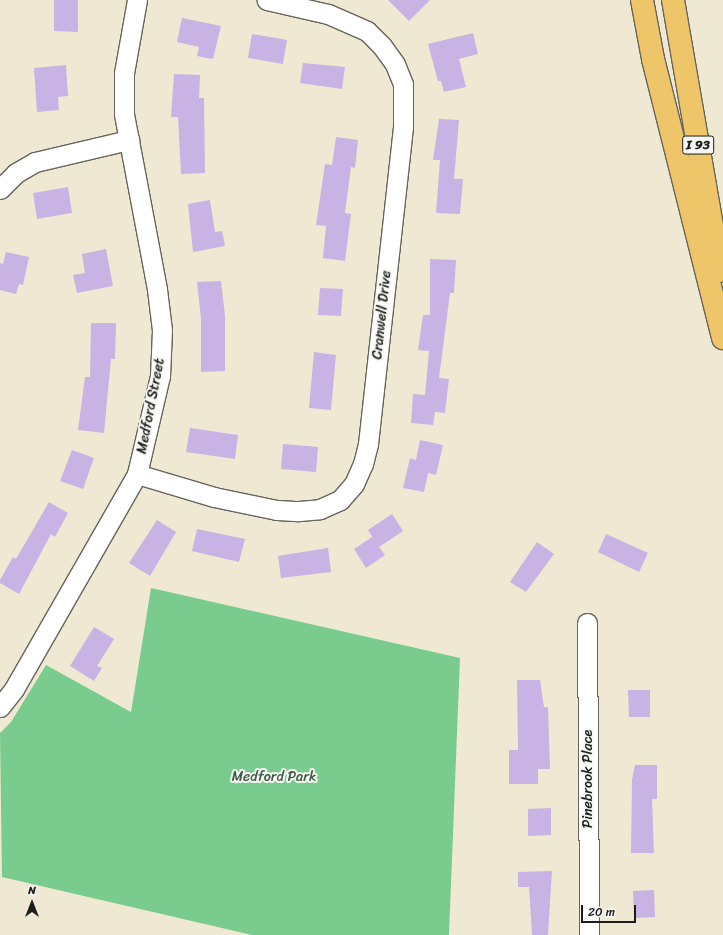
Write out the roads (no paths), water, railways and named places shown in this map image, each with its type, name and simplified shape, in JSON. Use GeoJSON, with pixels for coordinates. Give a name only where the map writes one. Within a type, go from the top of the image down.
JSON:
{"type":"FeatureCollection","features":[{"type":"Feature","properties":{"kind":"highway"},"geometry":{"type":"LineString","coordinates":[[642,0],[653,59],[723,338]]}},
{"type":"Feature","properties":{"kind":"highway","name":"I 93"},"geometry":{"type":"LineString","coordinates":[[673,0],[723,290]]}},
{"type":"Feature","properties":{"kind":"street","name":"Medford Street"},"geometry":{"type":"LineString","coordinates":[[0,708],[14,689],[137,474],[160,376],[162,330],[124,114],[124,73],[137,0]]}},
{"type":"Feature","properties":{"kind":"street","name":"Cranwell Drive"},"geometry":{"type":"LineString","coordinates":[[137,474],[214,496],[277,510],[299,511],[320,509],[340,500],[354,484],[363,464],[368,444],[403,127],[403,84],[395,64],[382,46],[367,31],[328,14],[267,0]]}},
{"type":"Feature","properties":{"kind":"street"},"geometry":{"type":"LineString","coordinates":[[0,188],[16,173],[35,162],[129,140]]}},
{"type":"Feature","properties":{"kind":"street","name":"Pinebrook Place"},"geometry":{"type":"LineString","coordinates":[[588,623],[589,935]]}},
{"type":"Feature","properties":{"kind":"park label","name":"Medford Park"},"geometry":{"type":"Point","coordinates":[274,777]}}]}
